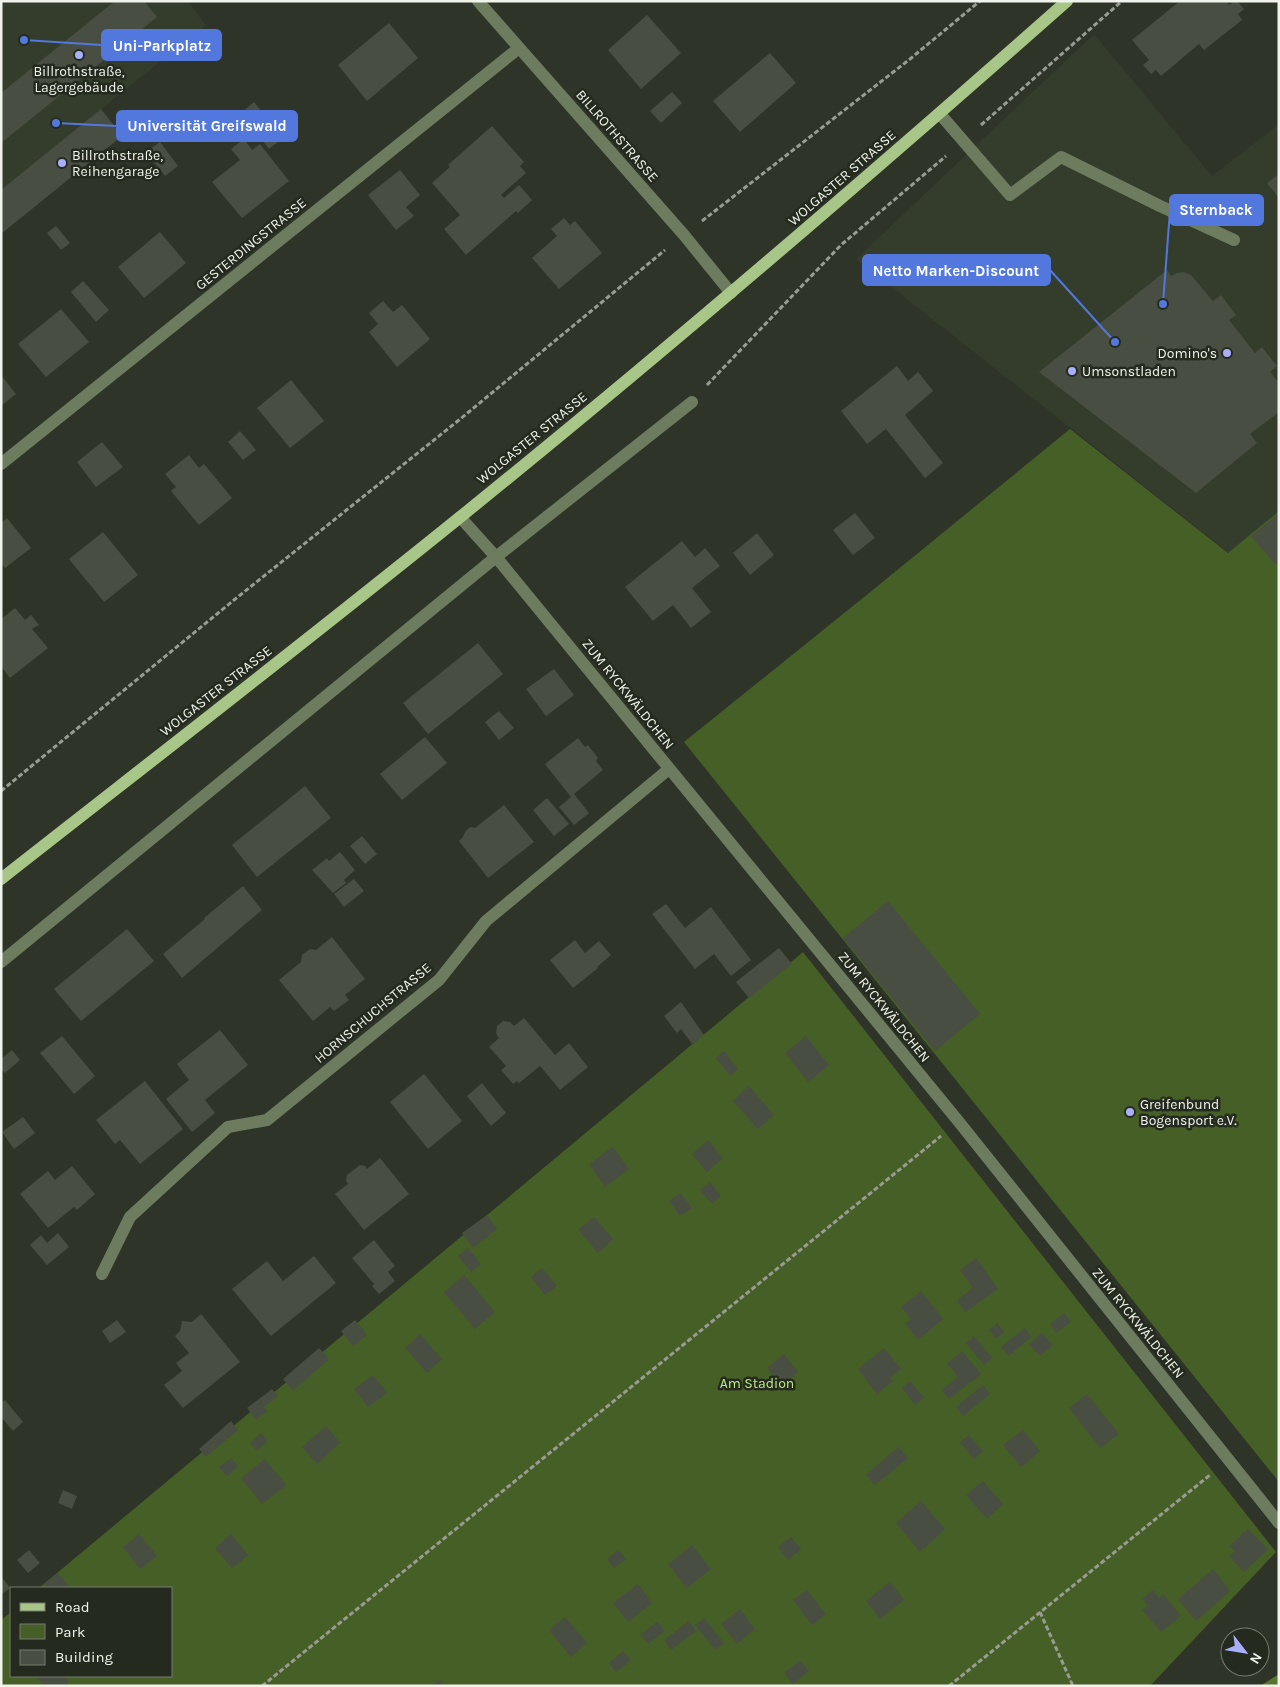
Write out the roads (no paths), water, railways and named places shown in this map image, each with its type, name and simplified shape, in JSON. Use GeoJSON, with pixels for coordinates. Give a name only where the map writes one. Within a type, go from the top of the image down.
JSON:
{"type":"FeatureCollection","features":[{"type":"Feature","properties":{"kind":"main road","name":"WOLGASTER STRASSE"},"geometry":{"type":"LineString","coordinates":[[1,879],[460,517],[731,293],[940,114],[1067,1]]}},
{"type":"Feature","properties":{"kind":"street","name":"BILLROTHSTRASSE"},"geometry":{"type":"LineString","coordinates":[[478,1],[684,235],[731,293]]}},
{"type":"Feature","properties":{"kind":"street","name":"GESTERDINGSTRASSE"},"geometry":{"type":"LineString","coordinates":[[1,464],[519,48]]}},
{"type":"Feature","properties":{"kind":"street"},"geometry":{"type":"LineString","coordinates":[[940,114],[1010,195],[1061,156],[1160,206],[1234,240]]}},
{"type":"Feature","properties":{"kind":"street"},"geometry":{"type":"LineString","coordinates":[[1,962],[496,557],[692,402]]}},
{"type":"Feature","properties":{"kind":"street","name":"ZUM RYCKWÄLDCHEN"},"geometry":{"type":"LineString","coordinates":[[460,517],[496,557],[959,1122],[1279,1523]]}},
{"type":"Feature","properties":{"kind":"street","name":"HORNSCHUCHSTRASSE"},"geometry":{"type":"LineString","coordinates":[[102,1274],[130,1217],[228,1128],[267,1120],[438,980],[486,921],[669,768]]}},
{"type":"Feature","properties":{"kind":"place","name":"Uni-Parkplatz"},"geometry":{"type":"Point","coordinates":[24,40]}},
{"type":"Feature","properties":{"kind":"place","name":"Billrothstraße, Lagergebäude"},"geometry":{"type":"Point","coordinates":[79,55]}},
{"type":"Feature","properties":{"kind":"place","name":"Universität Greifswald"},"geometry":{"type":"Point","coordinates":[56,123]}},
{"type":"Feature","properties":{"kind":"place","name":"Billrothstraße, Reihengarage"},"geometry":{"type":"Point","coordinates":[62,163]}},
{"type":"Feature","properties":{"kind":"place","name":"Sternback"},"geometry":{"type":"Point","coordinates":[1163,304]}},
{"type":"Feature","properties":{"kind":"place","name":"Netto Marken-Discount"},"geometry":{"type":"Point","coordinates":[1115,342]}},
{"type":"Feature","properties":{"kind":"place","name":"Domino's"},"geometry":{"type":"Point","coordinates":[1227,353]}},
{"type":"Feature","properties":{"kind":"place","name":"Umsonstladen"},"geometry":{"type":"Point","coordinates":[1072,371]}},
{"type":"Feature","properties":{"kind":"place","name":"Greifenbund Bogensport e.V."},"geometry":{"type":"Point","coordinates":[1130,1112]}},
{"type":"Feature","properties":{"kind":"park label","name":"Am Stadion"},"geometry":{"type":"Point","coordinates":[757,1383]}}]}
